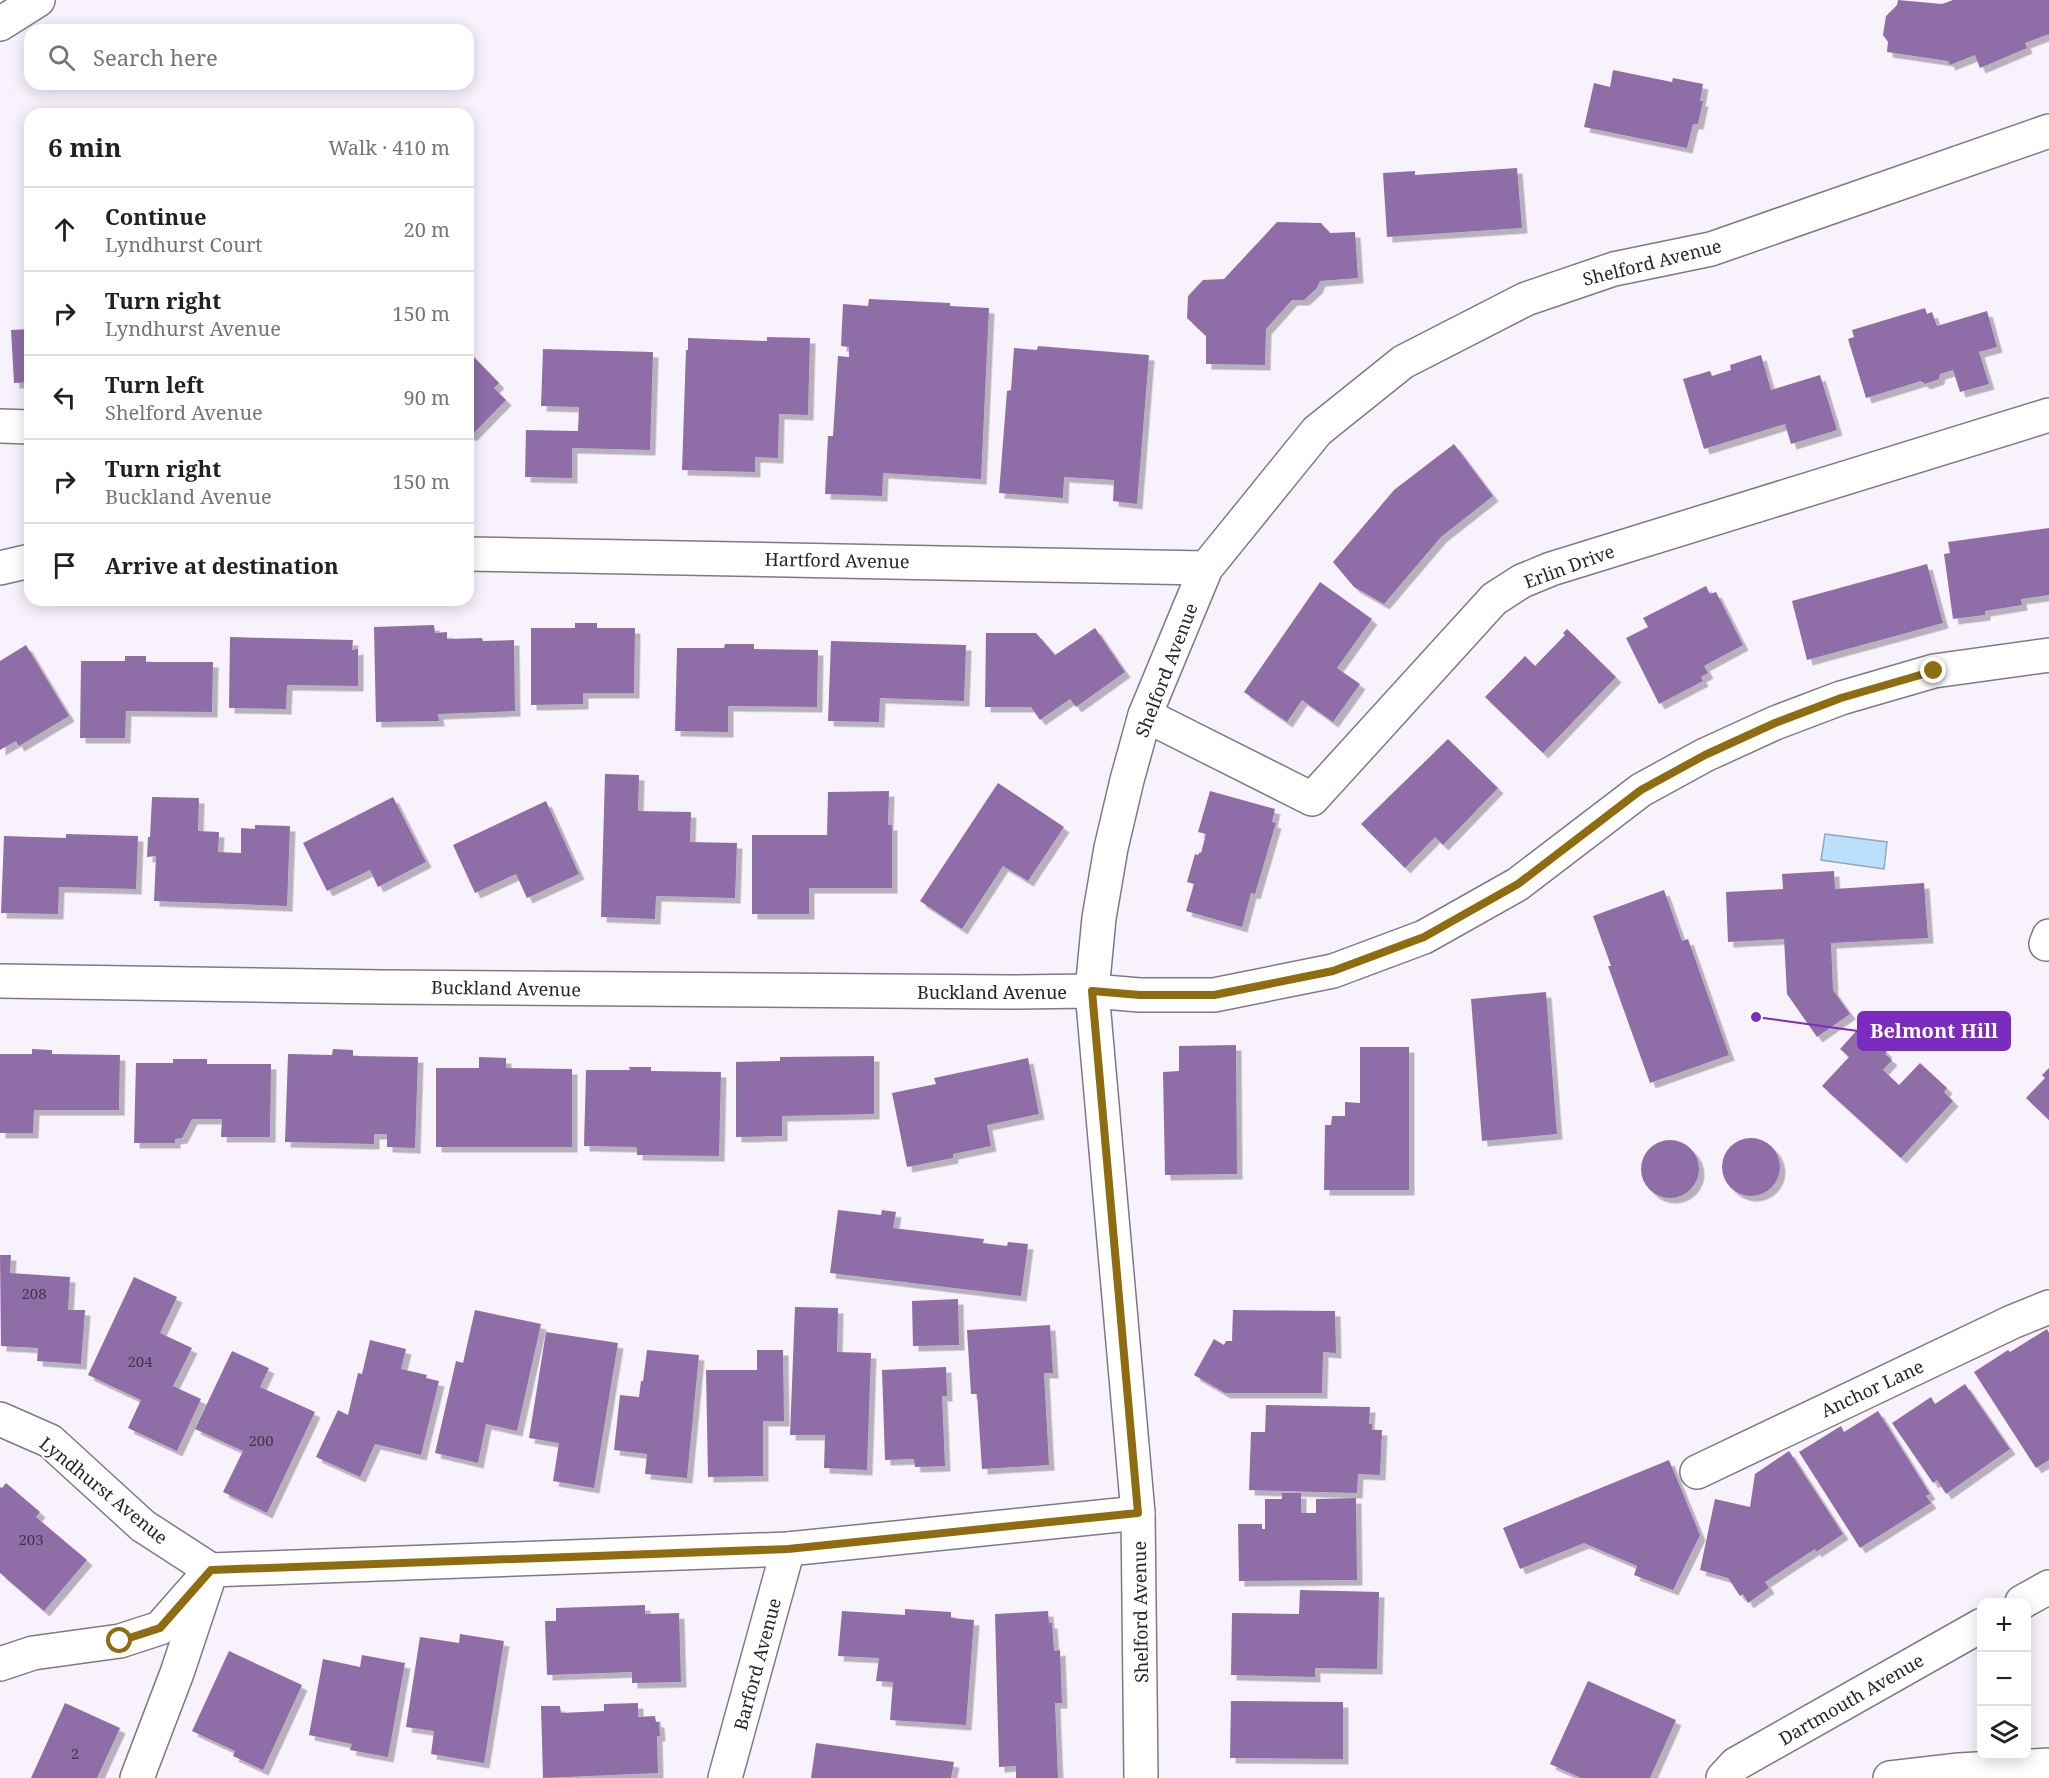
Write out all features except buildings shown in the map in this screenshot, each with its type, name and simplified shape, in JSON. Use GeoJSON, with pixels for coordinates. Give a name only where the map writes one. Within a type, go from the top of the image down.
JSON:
{"type":"FeatureCollection","features":[{"type":"Feature","properties":{"kind":"street"},"geometry":{"type":"LineString","coordinates":[[0,24],[38,0]]}},
{"type":"Feature","properties":{"kind":"street","name":"Shelford Avenue"},"geometry":{"type":"LineString","coordinates":[[1141,1778],[1138,1513],[1092,991],[1099,918],[1111,848],[1127,780],[1145,715],[1206,568],[1317,431],[1403,362],[1424,351],[1526,299],[1614,268],[1711,249],[2049,131]]}},
{"type":"Feature","properties":{"kind":"street","name":"Erlin Drive"},"geometry":{"type":"LineString","coordinates":[[1145,715],[1312,799],[1494,599],[1522,581],[1551,569],[2049,415]]}},
{"type":"Feature","properties":{"kind":"street"},"geometry":{"type":"LineString","coordinates":[[0,426],[24,427]]}},
{"type":"Feature","properties":{"kind":"street","name":"Hartford Avenue"},"geometry":{"type":"LineString","coordinates":[[474,554],[1206,568]]}},
{"type":"Feature","properties":{"kind":"street"},"geometry":{"type":"LineString","coordinates":[[0,568],[24,562]]}},
{"type":"Feature","properties":{"kind":"street","name":"Buckland Avenue"},"geometry":{"type":"LineString","coordinates":[[0,981],[406,987],[1092,991],[1140,995],[1214,995],[1333,971],[1424,937],[1518,884],[1641,790],[1705,755],[1775,723],[1841,698],[1934,671],[2049,655]]}},
{"type":"Feature","properties":{"kind":"street","name":"Anchor Lane"},"geometry":{"type":"LineString","coordinates":[[1697,1472],[2012,1322],[2049,1307]]}},
{"type":"Feature","properties":{"kind":"street","name":"Lyndhurst Avenue"},"geometry":{"type":"LineString","coordinates":[[0,1419],[50,1441],[143,1526],[211,1570]]}},
{"type":"Feature","properties":{"kind":"street"},"geometry":{"type":"LineString","coordinates":[[0,1664],[33,1653],[120,1641],[160,1628],[211,1570],[788,1549],[1138,1513]]}},
{"type":"Feature","properties":{"kind":"street","name":"Barford Avenue"},"geometry":{"type":"LineString","coordinates":[[725,1778],[788,1549]]}},
{"type":"Feature","properties":{"kind":"street"},"geometry":{"type":"LineString","coordinates":[[137,1778],[177,1673],[211,1570]]}},
{"type":"Feature","properties":{"kind":"street"},"geometry":{"type":"LineString","coordinates":[[2029,1598],[2049,1587]]}},
{"type":"Feature","properties":{"kind":"street","name":"Dartmouth Avenue"},"geometry":{"type":"LineString","coordinates":[[1723,1778],[1736,1764],[1977,1628]]}},
{"type":"Feature","properties":{"kind":"street"},"geometry":{"type":"LineString","coordinates":[[1890,1778],[1959,1770],[2049,1765]]}},
{"type":"Feature","properties":{"kind":"water"},"geometry":{"type":"Polygon","coordinates":[[[1825,834],[1887,842],[1884,869],[1821,860],[1825,834]]]}},
{"type":"Feature","properties":{"kind":"place","name":"Belmont Hill"},"geometry":{"type":"Point","coordinates":[1756,1017]}},
{"type":"Feature","properties":{"kind":"route"},"geometry":{"type":"LineString","coordinates":[[120,1641],[160,1628],[211,1570],[788,1549],[1138,1513],[1092,991],[1140,995],[1214,995],[1333,971],[1424,937],[1518,884],[1641,790],[1705,755],[1775,723],[1841,698],[1934,671]]}}]}
